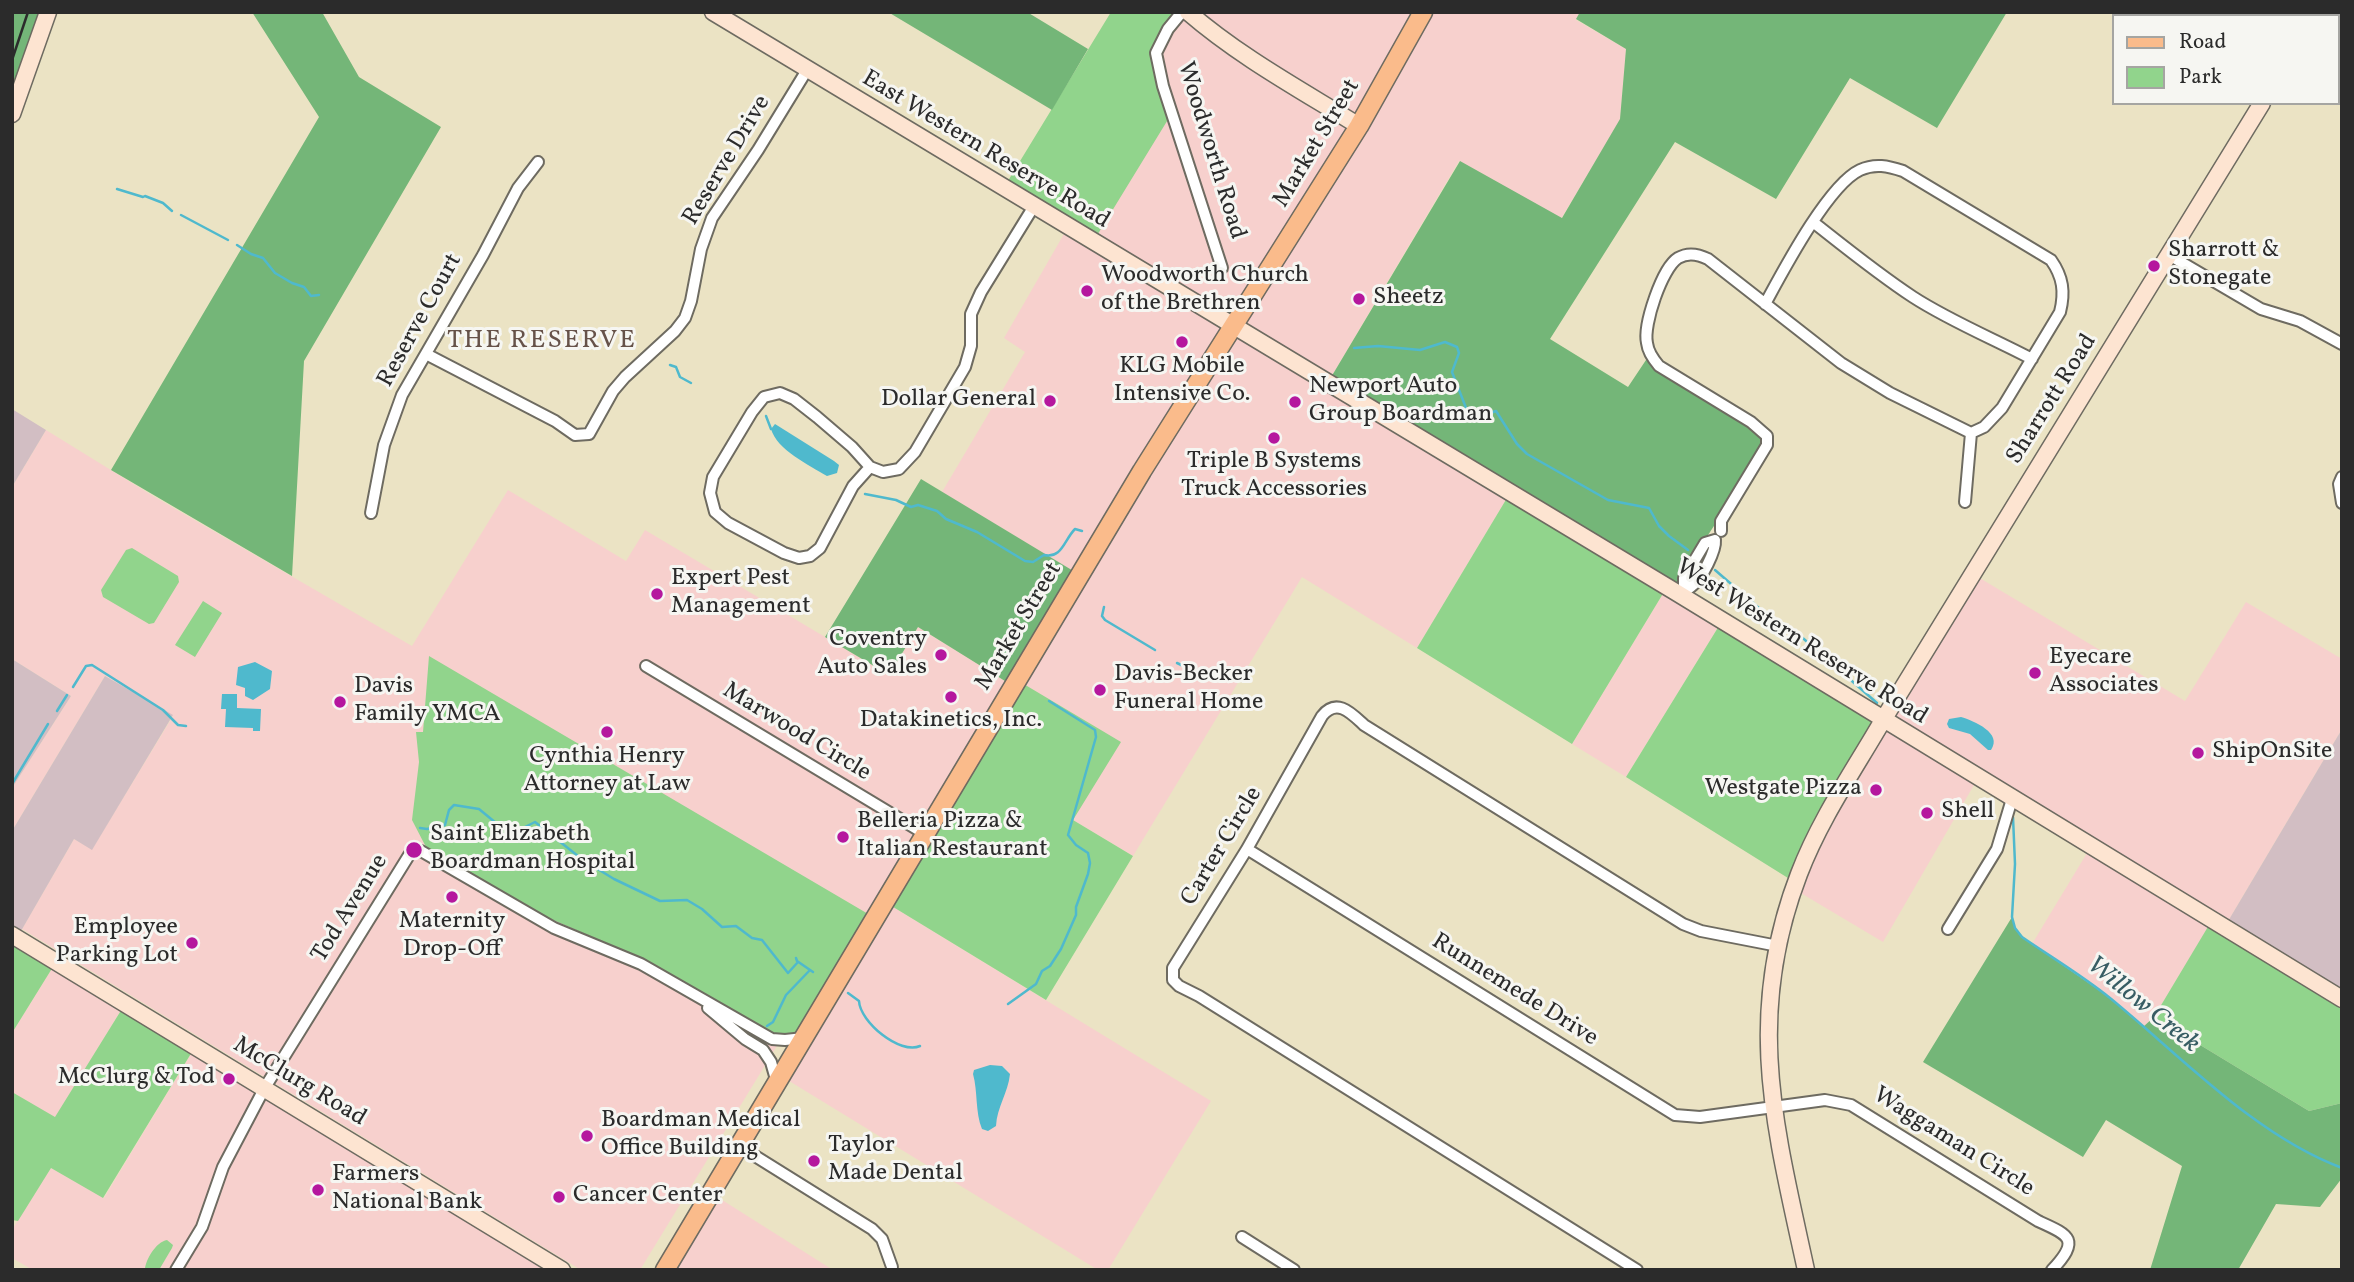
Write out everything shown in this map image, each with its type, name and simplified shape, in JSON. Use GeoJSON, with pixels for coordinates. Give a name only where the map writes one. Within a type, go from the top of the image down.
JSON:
{"type":"FeatureCollection","features":[{"type":"Feature","properties":{"kind":"main road"},"geometry":{"type":"LineString","coordinates":[[12,114],[48,12]]}},
{"type":"Feature","properties":{"kind":"main road","name":"East Western Reserve Road"},"geometry":{"type":"LineString","coordinates":[[713,12],[1234,328]]}},
{"type":"Feature","properties":{"kind":"main road","name":"Woodworth Road"},"geometry":{"type":"LineString","coordinates":[[1188,12],[1215,36],[1248,58],[1359,126]]}},
{"type":"Feature","properties":{"kind":"main road","name":"Market Street"},"geometry":{"type":"LineString","coordinates":[[665,1270],[1142,471],[1359,126],[1423,12]]}},
{"type":"Feature","properties":{"kind":"main road","name":"Sharrott Road"},"geometry":{"type":"LineString","coordinates":[[1806,1270],[1773,1108],[1769,1065],[1769,1015],[1778,946],[1790,900],[1816,835],[1883,720],[2261,105]]}},
{"type":"Feature","properties":{"kind":"main road","name":"West Western Reserve Road"},"geometry":{"type":"LineString","coordinates":[[1234,328],[1682,593],[1883,720],[2342,999]]}},
{"type":"Feature","properties":{"kind":"main road","name":"McClurg Road"},"geometry":{"type":"LineString","coordinates":[[12,935],[562,1270]]}},
{"type":"Feature","properties":{"kind":"street","name":"Woodworth Road"},"geometry":{"type":"LineString","coordinates":[[1182,12],[1168,29],[1156,53],[1163,86],[1222,268]]}},
{"type":"Feature","properties":{"kind":"street","name":"Reserve Drive"},"geometry":{"type":"LineString","coordinates":[[426,354],[555,421],[575,435],[589,434],[613,391],[685,318],[701,249],[712,218],[807,70]]}},
{"type":"Feature","properties":{"kind":"street","name":"Reserve Court"},"geometry":{"type":"LineString","coordinates":[[370,513],[379,463],[402,395],[518,188],[538,162]]}},
{"type":"Feature","properties":{"kind":"street"},"geometry":{"type":"LineString","coordinates":[[1765,304],[1813,222],[1851,175],[1877,165],[1903,172],[2042,254],[2050,260],[2061,277],[2064,296],[2060,312],[1994,418],[1971,433]]}},
{"type":"Feature","properties":{"kind":"street"},"geometry":{"type":"LineString","coordinates":[[870,467],[853,486],[820,548],[810,556],[799,558],[784,554],[728,523],[715,512],[710,493],[713,477],[752,412],[764,397],[780,393],[794,399],[817,417],[852,447],[870,467],[883,472],[899,469],[922,441],[965,367],[971,346],[971,314],[981,292],[1034,206]]}},
{"type":"Feature","properties":{"kind":"street"},"geometry":{"type":"LineString","coordinates":[[1813,222],[1913,297],[1950,319],[2032,359]]}},
{"type":"Feature","properties":{"kind":"street"},"geometry":{"type":"LineString","coordinates":[[1721,531],[1721,521],[1767,445],[1767,436],[1751,422],[1659,366],[1650,354],[1646,329],[1650,313],[1668,269],[1680,256],[1690,254],[1709,259],[1841,363],[1890,393],[1971,433]]}},
{"type":"Feature","properties":{"kind":"street"},"geometry":{"type":"LineString","coordinates":[[2169,255],[2261,309],[2301,321],[2342,344]]}},
{"type":"Feature","properties":{"kind":"street"},"geometry":{"type":"LineString","coordinates":[[1965,502],[1971,433]]}},
{"type":"Feature","properties":{"kind":"street"},"geometry":{"type":"LineString","coordinates":[[2342,477],[2339,484],[2342,503]]}},
{"type":"Feature","properties":{"kind":"street","name":"Marwood Circle"},"geometry":{"type":"LineString","coordinates":[[646,666],[925,834]]}},
{"type":"Feature","properties":{"kind":"street","name":"Carter Circle"},"geometry":{"type":"LineString","coordinates":[[1637,1270],[1174,982],[1172,976],[1176,961],[1189,945],[1247,849],[1322,716],[1331,708],[1341,707],[1370,729],[1683,924],[1701,931],[1778,946]]}},
{"type":"Feature","properties":{"kind":"street"},"geometry":{"type":"LineString","coordinates":[[1948,929],[1997,849],[2012,799]]}},
{"type":"Feature","properties":{"kind":"street","name":"Runnemede Drive"},"geometry":{"type":"LineString","coordinates":[[1247,849],[1670,1113],[1689,1118],[1773,1108]]}},
{"type":"Feature","properties":{"kind":"street","name":"Tod Avenue"},"geometry":{"type":"LineString","coordinates":[[176,1270],[202,1227],[223,1167],[264,1088],[411,852],[421,851],[554,928],[641,964],[772,1039],[804,1038]]}},
{"type":"Feature","properties":{"kind":"street","name":"Tod Avenue"},"geometry":{"type":"LineString","coordinates":[[695,996],[721,1020],[763,1050],[771,1062],[777,1083]]}},
{"type":"Feature","properties":{"kind":"street","name":"Waggaman Circle"},"geometry":{"type":"LineString","coordinates":[[1773,1108],[1825,1100],[1851,1105],[2038,1221],[2056,1227],[2068,1240],[2067,1252],[2052,1270]]}},
{"type":"Feature","properties":{"kind":"street"},"geometry":{"type":"LineString","coordinates":[[739,1146],[872,1229],[882,1239],[891,1267]]}},
{"type":"Feature","properties":{"kind":"street"},"geometry":{"type":"LineString","coordinates":[[1242,1237],[1294,1270]]}},
{"type":"Feature","properties":{"kind":"shaded area"},"geometry":{"type":"Polygon","coordinates":[[[1182,12],[1580,12],[1576,20],[1626,49],[1620,120],[1561,219],[1459,161],[1327,384],[1510,493],[1417,648],[1302,577],[1133,856],[1073,820],[1017,680],[1079,575],[942,492],[1025,352],[1004,338],[1068,227],[1156,53],[1182,12]]]}},
{"type":"Feature","properties":{"kind":"shaded area"},"geometry":{"type":"Polygon","coordinates":[[[12,409],[46,430],[12,487],[12,409]]]}},
{"type":"Feature","properties":{"kind":"shaded area","name":"Saint Elizabeth Boardman Hospital"},"geometry":{"type":"Polygon","coordinates":[[[46,430],[153,496],[412,646],[508,490],[626,561],[645,530],[889,675],[918,627],[1013,686],[885,902],[1211,1101],[1108,1270],[1098,1270],[781,1076],[875,918],[786,1031],[640,1270],[581,1270],[22,929],[74,839],[92,849],[173,716],[105,676],[12,831],[12,788],[71,696],[12,659],[12,487],[46,430]]]}},
{"type":"Feature","properties":{"kind":"shaded area"},"geometry":{"type":"Polygon","coordinates":[[[1973,574],[2185,701],[2246,602],[2342,659],[2342,729],[2224,928],[2212,921],[2154,1017],[2143,1027],[2109,997],[2032,944],[2087,853],[2107,857],[1978,778],[1883,942],[1794,889],[1800,872],[1973,574]]]}},
{"type":"Feature","properties":{"kind":"shaded area"},"geometry":{"type":"Polygon","coordinates":[[[1667,587],[1722,621],[1626,777],[1572,744],[1667,587]]]}},
{"type":"Feature","properties":{"kind":"shaded area"},"geometry":{"type":"Polygon","coordinates":[[[12,659],[71,696],[12,788],[12,659]]]}},
{"type":"Feature","properties":{"kind":"shaded area"},"geometry":{"type":"Polygon","coordinates":[[[105,676],[173,715],[92,850],[74,839],[17,938],[12,935],[12,831],[105,676]]]}},
{"type":"Feature","properties":{"kind":"shaded area"},"geometry":{"type":"Polygon","coordinates":[[[2342,729],[2342,999],[2224,928],[2342,729]]]}},
{"type":"Feature","properties":{"kind":"shaded area"},"geometry":{"type":"Polygon","coordinates":[[[56,962],[125,1004],[55,1118],[12,1092],[12,1033],[56,962]]]}},
{"type":"Feature","properties":{"kind":"shaded area"},"geometry":{"type":"Polygon","coordinates":[[[195,1047],[562,1270],[33,1270],[12,1258],[12,1230],[51,1168],[104,1198],[195,1047]]]}},
{"type":"Feature","properties":{"kind":"shaded area"},"geometry":{"type":"Polygon","coordinates":[[[711,1193],[833,1270],[665,1270],[711,1193]]]}},
{"type":"Feature","properties":{"kind":"green space"},"geometry":{"type":"Polygon","coordinates":[[[12,12],[48,12],[12,114],[12,12]]]}},
{"type":"Feature","properties":{"kind":"green space"},"geometry":{"type":"Polygon","coordinates":[[[252,12],[322,12],[359,77],[441,127],[304,361],[292,576],[111,470],[319,117],[252,12]]]}},
{"type":"Feature","properties":{"kind":"green space"},"geometry":{"type":"Polygon","coordinates":[[[888,12],[1027,12],[1088,49],[1052,110],[888,12]]]}},
{"type":"Feature","properties":{"kind":"green space"},"geometry":{"type":"Polygon","coordinates":[[[1111,12],[1182,12],[1156,53],[1172,113],[1093,242],[1003,189],[1111,12]]]}},
{"type":"Feature","properties":{"kind":"green space"},"geometry":{"type":"Polygon","coordinates":[[[1580,12],[2007,12],[1937,128],[1850,78],[1776,199],[1675,142],[1550,339],[1628,387],[1650,354],[1751,422],[1767,445],[1672,590],[1327,384],[1460,161],[1562,218],[1620,119],[1626,49],[1576,19],[1580,12]]]}},
{"type":"Feature","properties":{"kind":"green space"},"geometry":{"type":"Polygon","coordinates":[[[921,479],[1080,575],[1013,686],[918,627],[889,675],[825,637],[921,479]]]}},
{"type":"Feature","properties":{"kind":"green space"},"geometry":{"type":"Polygon","coordinates":[[[1510,493],[1667,587],[1572,744],[1417,648],[1510,493]]]}},
{"type":"Feature","properties":{"kind":"green space"},"geometry":{"type":"Polygon","coordinates":[[[132,548],[178,576],[179,582],[154,623],[149,624],[103,597],[101,590],[126,550],[132,548]]]}},
{"type":"Feature","properties":{"kind":"green space"},"geometry":{"type":"Polygon","coordinates":[[[203,601],[222,613],[195,657],[175,645],[203,601]]]}},
{"type":"Feature","properties":{"kind":"green space"},"geometry":{"type":"Polygon","coordinates":[[[1722,621],[1883,720],[1796,883],[1626,777],[1722,621]]]}},
{"type":"Feature","properties":{"kind":"green space"},"geometry":{"type":"Polygon","coordinates":[[[429,656],[875,918],[804,1038],[771,1035],[640,958],[535,912],[427,849],[412,820],[419,762],[416,732],[423,732],[429,656]]]}},
{"type":"Feature","properties":{"kind":"green space"},"geometry":{"type":"Polygon","coordinates":[[[1017,680],[1121,742],[1073,820],[1133,856],[1046,1000],[885,902],[1017,680]]]}},
{"type":"Feature","properties":{"kind":"green space"},"geometry":{"type":"Polygon","coordinates":[[[2012,917],[2015,928],[2022,937],[2109,997],[2143,1027],[2154,1017],[2309,1111],[2342,1103],[2342,1178],[2320,1207],[2276,1204],[2238,1270],[2150,1270],[2182,1166],[2106,1120],[2083,1157],[1923,1062],[2012,917]]]}},
{"type":"Feature","properties":{"kind":"green space"},"geometry":{"type":"Polygon","coordinates":[[[2212,920],[2342,999],[2342,1103],[2309,1111],[2154,1017],[2212,920]]]}},
{"type":"Feature","properties":{"kind":"green space"},"geometry":{"type":"Polygon","coordinates":[[[17,938],[56,962],[12,1033],[12,945],[17,938]]]}},
{"type":"Feature","properties":{"kind":"green space"},"geometry":{"type":"Polygon","coordinates":[[[125,1004],[195,1047],[103,1198],[51,1168],[18,1221],[12,1220],[12,1092],[55,1117],[125,1004]]]}},
{"type":"Feature","properties":{"kind":"green space"},"geometry":{"type":"Polygon","coordinates":[[[167,1240],[173,1245],[159,1270],[145,1269],[152,1252],[167,1240]]]}},
{"type":"Feature","properties":{"kind":"water"},"geometry":{"type":"Polygon","coordinates":[[[775,424],[834,461],[839,465],[837,473],[827,476],[787,450],[774,437],[771,429],[775,424]]]}},
{"type":"Feature","properties":{"kind":"water"},"geometry":{"type":"Polygon","coordinates":[[[255,662],[272,671],[270,689],[253,700],[245,696],[245,688],[236,685],[238,667],[255,662]]]}},
{"type":"Feature","properties":{"kind":"water"},"geometry":{"type":"Polygon","coordinates":[[[222,694],[237,694],[237,708],[261,709],[260,731],[253,731],[253,728],[225,727],[226,709],[221,709],[222,694]]]}},
{"type":"Feature","properties":{"kind":"water"},"geometry":{"type":"Polygon","coordinates":[[[1961,717],[1990,733],[1994,744],[1991,750],[1970,734],[1949,728],[1949,719],[1961,717]]]}},
{"type":"Feature","properties":{"kind":"water"},"geometry":{"type":"Polygon","coordinates":[[[990,1065],[1002,1066],[1010,1074],[996,1126],[988,1131],[982,1129],[980,1122],[973,1074],[974,1070],[990,1065]]]}},
{"type":"Feature","properties":{"kind":"waterway"},"geometry":{"type":"LineString","coordinates":[[117,189],[163,203],[172,211]]}},
{"type":"Feature","properties":{"kind":"waterway"},"geometry":{"type":"LineString","coordinates":[[181,215],[228,240]]}},
{"type":"Feature","properties":{"kind":"waterway"},"geometry":{"type":"LineString","coordinates":[[237,245],[263,258],[275,273],[304,287],[311,296],[319,295]]}},
{"type":"Feature","properties":{"kind":"waterway","name":"Willow Creek"},"geometry":{"type":"LineString","coordinates":[[1354,348],[1378,346],[1420,350],[1445,342],[1457,347],[1459,353],[1452,372],[1468,413],[1476,418],[1496,411],[1517,444],[1527,454],[1608,500],[1649,508],[1659,526],[1688,550]]}},
{"type":"Feature","properties":{"kind":"waterway"},"geometry":{"type":"LineString","coordinates":[[670,365],[676,367],[680,377],[691,383]]}},
{"type":"Feature","properties":{"kind":"waterway"},"geometry":{"type":"LineString","coordinates":[[766,416],[771,429]]}},
{"type":"Feature","properties":{"kind":"waterway"},"geometry":{"type":"LineString","coordinates":[[865,494],[937,511],[946,519],[977,532],[1025,561],[1033,562],[1044,555],[1055,554],[1075,529],[1082,531]]}},
{"type":"Feature","properties":{"kind":"waterway","name":"Willow Creek"},"geometry":{"type":"LineString","coordinates":[[1715,570],[1775,622],[1797,633],[1877,703]]}},
{"type":"Feature","properties":{"kind":"waterway"},"geometry":{"type":"LineString","coordinates":[[1104,607],[1102,616],[1105,620],[1155,650]]}},
{"type":"Feature","properties":{"kind":"waterway"},"geometry":{"type":"LineString","coordinates":[[1177,663],[1213,680],[1220,678],[1224,669]]}},
{"type":"Feature","properties":{"kind":"waterway"},"geometry":{"type":"LineString","coordinates":[[73,687],[86,666],[92,665],[163,710],[178,725],[186,726]]}},
{"type":"Feature","properties":{"kind":"waterway"},"geometry":{"type":"LineString","coordinates":[[57,711],[67,695]]}},
{"type":"Feature","properties":{"kind":"waterway"},"geometry":{"type":"LineString","coordinates":[[1008,1004],[1036,984],[1042,971],[1050,966],[1061,949],[1076,915],[1090,863],[1088,853],[1068,835],[1096,737],[1095,730],[1049,701]]}},
{"type":"Feature","properties":{"kind":"waterway"},"geometry":{"type":"LineString","coordinates":[[12,784],[48,724]]}},
{"type":"Feature","properties":{"kind":"waterway"},"geometry":{"type":"LineString","coordinates":[[420,828],[445,825],[449,810],[454,805],[479,809],[496,823],[511,829],[521,829],[535,822],[583,860],[614,879],[660,901],[687,900],[722,927],[736,926],[752,938],[762,940],[788,973],[798,962]]}},
{"type":"Feature","properties":{"kind":"waterway","name":"Willow Creek"},"geometry":{"type":"LineString","coordinates":[[2013,817],[2015,864],[2012,917],[2015,928],[2022,937],[2110,998],[2191,1069],[2249,1115],[2310,1154],[2342,1168]]}},
{"type":"Feature","properties":{"kind":"waterway"},"geometry":{"type":"LineString","coordinates":[[796,958],[813,972]]}},
{"type":"Feature","properties":{"kind":"waterway"},"geometry":{"type":"LineString","coordinates":[[767,1026],[773,1022],[786,995],[810,970]]}},
{"type":"Feature","properties":{"kind":"waterway"},"geometry":{"type":"LineString","coordinates":[[848,993],[859,1001],[866,1018],[882,1035],[902,1046],[920,1046]]}},
{"type":"Feature","properties":{"kind":"railway"},"geometry":{"type":"LineString","coordinates":[[12,60],[28,12]]}},
{"type":"Feature","properties":{"kind":"place","name":"Sharrott & Stonegate"},"geometry":{"type":"Point","coordinates":[2154,266]}},
{"type":"Feature","properties":{"kind":"place","name":"Woodworth Church of the Brethren"},"geometry":{"type":"Point","coordinates":[1087,291]}},
{"type":"Feature","properties":{"kind":"place","name":"Sheetz"},"geometry":{"type":"Point","coordinates":[1359,299]}},
{"type":"Feature","properties":{"kind":"place","name":"KLG Mobile Intensive Co."},"geometry":{"type":"Point","coordinates":[1182,342]}},
{"type":"Feature","properties":{"kind":"place","name":"Dollar General"},"geometry":{"type":"Point","coordinates":[1050,401]}},
{"type":"Feature","properties":{"kind":"place","name":"Newport Auto Group Boardman"},"geometry":{"type":"Point","coordinates":[1295,402]}},
{"type":"Feature","properties":{"kind":"place","name":"Triple B Systems Truck Accessories"},"geometry":{"type":"Point","coordinates":[1274,438]}},
{"type":"Feature","properties":{"kind":"place","name":"Expert Pest Management"},"geometry":{"type":"Point","coordinates":[657,594]}},
{"type":"Feature","properties":{"kind":"place","name":"Coventry Auto Sales"},"geometry":{"type":"Point","coordinates":[941,655]}},
{"type":"Feature","properties":{"kind":"place","name":"Eyecare Associates"},"geometry":{"type":"Point","coordinates":[2035,673]}},
{"type":"Feature","properties":{"kind":"place","name":"Davis-Becker Funeral Home"},"geometry":{"type":"Point","coordinates":[1100,690]}},
{"type":"Feature","properties":{"kind":"place","name":"Datakinetics, Inc."},"geometry":{"type":"Point","coordinates":[951,697]}},
{"type":"Feature","properties":{"kind":"place","name":"Davis Family YMCA"},"geometry":{"type":"Point","coordinates":[340,702]}},
{"type":"Feature","properties":{"kind":"place","name":"Cynthia Henry Attorney at Law"},"geometry":{"type":"Point","coordinates":[607,732]}},
{"type":"Feature","properties":{"kind":"place","name":"ShipOnSite"},"geometry":{"type":"Point","coordinates":[2198,753]}},
{"type":"Feature","properties":{"kind":"place","name":"Westgate Pizza"},"geometry":{"type":"Point","coordinates":[1876,790]}},
{"type":"Feature","properties":{"kind":"place","name":"Shell"},"geometry":{"type":"Point","coordinates":[1927,813]}},
{"type":"Feature","properties":{"kind":"place","name":"Belleria Pizza & Italian Restaurant"},"geometry":{"type":"Point","coordinates":[843,837]}},
{"type":"Feature","properties":{"kind":"place","name":"Saint Elizabeth Boardman Hospital"},"geometry":{"type":"Point","coordinates":[414,850]}},
{"type":"Feature","properties":{"kind":"place","name":"Maternity Drop-Off"},"geometry":{"type":"Point","coordinates":[452,897]}},
{"type":"Feature","properties":{"kind":"place","name":"Employee Parking Lot"},"geometry":{"type":"Point","coordinates":[192,943]}},
{"type":"Feature","properties":{"kind":"place","name":"McClurg & Tod"},"geometry":{"type":"Point","coordinates":[229,1079]}},
{"type":"Feature","properties":{"kind":"place","name":"Boardman Medical Office Building"},"geometry":{"type":"Point","coordinates":[587,1136]}},
{"type":"Feature","properties":{"kind":"place","name":"Taylor Made Dental"},"geometry":{"type":"Point","coordinates":[814,1161]}},
{"type":"Feature","properties":{"kind":"place","name":"Farmers National Bank"},"geometry":{"type":"Point","coordinates":[318,1190]}},
{"type":"Feature","properties":{"kind":"place","name":"Cancer Center"},"geometry":{"type":"Point","coordinates":[559,1197]}},
{"type":"Feature","properties":{"kind":"district","name":"THE RESERVE"},"geometry":{"type":"Point","coordinates":[542,342]}}]}
